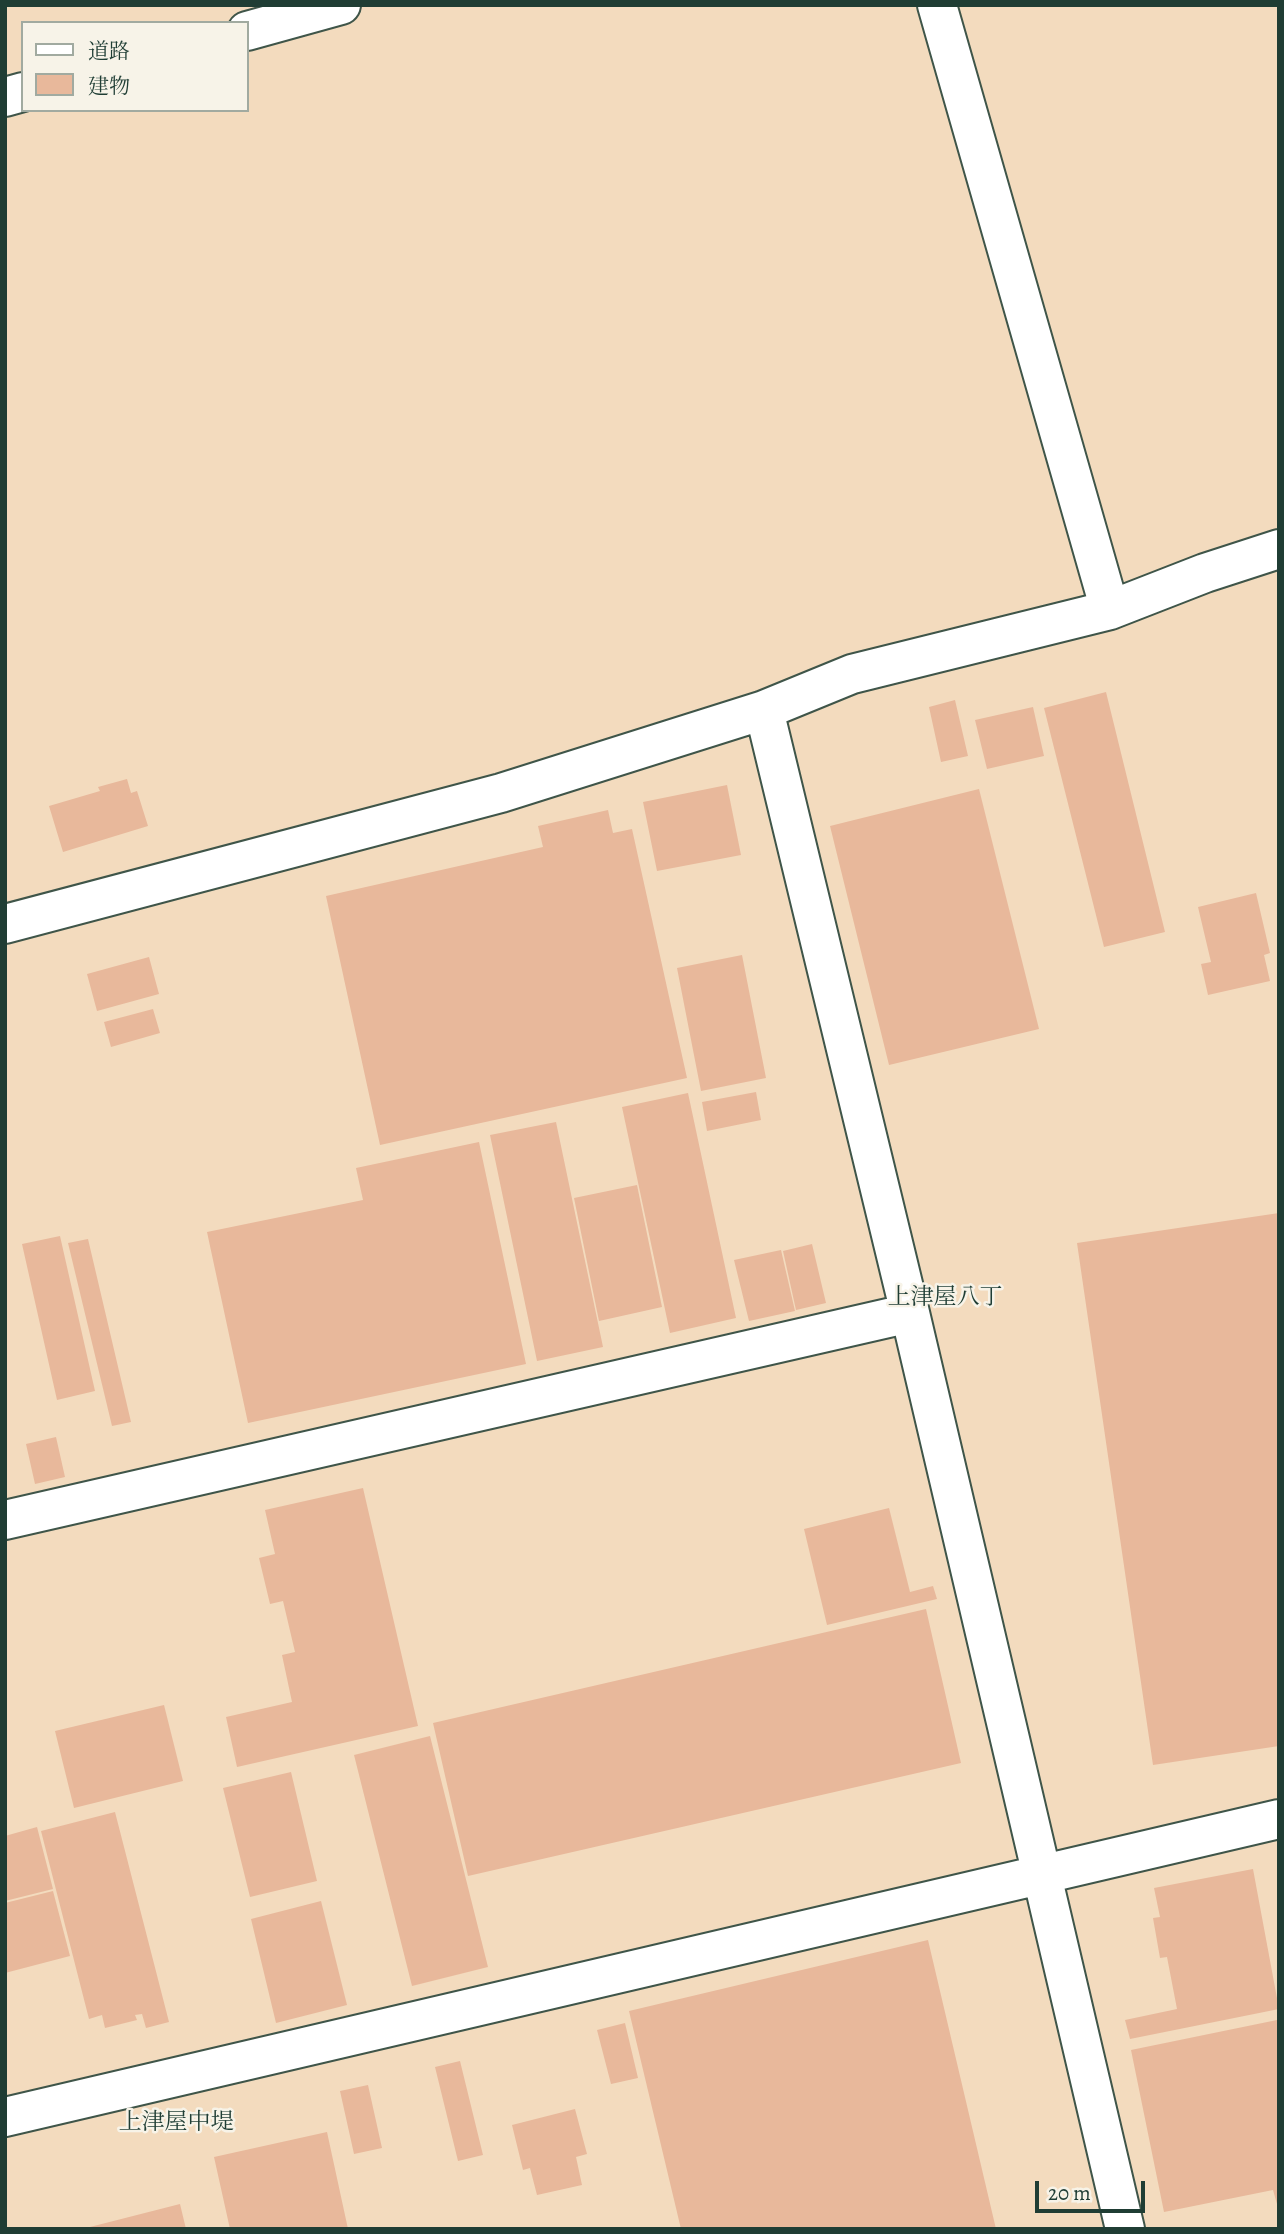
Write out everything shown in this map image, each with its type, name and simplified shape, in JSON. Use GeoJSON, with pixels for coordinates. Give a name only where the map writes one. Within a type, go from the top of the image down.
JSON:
{"type":"FeatureCollection","features":[{"type":"Feature","properties":{"kind":"street"},"geometry":{"type":"LineString","coordinates":[[248,31],[341,5]]}},
{"type":"Feature","properties":{"kind":"street"},"geometry":{"type":"LineString","coordinates":[[937,5],[1110,610]]}},
{"type":"Feature","properties":{"kind":"street"},"geometry":{"type":"LineString","coordinates":[[5,924],[501,793],[764,710],[852,674],[1110,610],[1205,573],[1279,549]]}},
{"type":"Feature","properties":{"kind":"street"},"geometry":{"type":"LineString","coordinates":[[764,710],[910,1313],[1125,2229]]}},
{"type":"Feature","properties":{"kind":"street"},"geometry":{"type":"LineString","coordinates":[[5,1520],[910,1313]]}},
{"type":"Feature","properties":{"kind":"street"},"geometry":{"type":"LineString","coordinates":[[5,2117],[1279,1819]]}},
{"type":"Feature","properties":{"kind":"building"},"geometry":{"type":"Polygon","coordinates":[[[1106,692],[1165,932],[1104,947],[1044,708],[1106,692]]]}},
{"type":"Feature","properties":{"kind":"building"},"geometry":{"type":"Polygon","coordinates":[[[955,700],[968,756],[941,762],[929,707],[955,700]]]}},
{"type":"Feature","properties":{"kind":"building"},"geometry":{"type":"Polygon","coordinates":[[[1033,707],[1044,756],[987,769],[975,720],[1033,707]]]}},
{"type":"Feature","properties":{"kind":"building"},"geometry":{"type":"Polygon","coordinates":[[[127,779],[131,793],[137,791],[148,826],[63,852],[49,806],[100,791],[98,787],[127,779]]]}},
{"type":"Feature","properties":{"kind":"building"},"geometry":{"type":"Polygon","coordinates":[[[727,785],[741,855],[657,871],[643,802],[727,785]]]}},
{"type":"Feature","properties":{"kind":"building"},"geometry":{"type":"Polygon","coordinates":[[[979,789],[1039,1029],[889,1065],[830,826],[979,789]]]}},
{"type":"Feature","properties":{"kind":"building"},"geometry":{"type":"Polygon","coordinates":[[[608,810],[613,833],[632,829],[687,1078],[380,1145],[326,896],[543,847],[538,826],[608,810]]]}},
{"type":"Feature","properties":{"kind":"building"},"geometry":{"type":"Polygon","coordinates":[[[1256,893],[1270,953],[1264,955],[1270,981],[1208,995],[1201,964],[1211,962],[1198,907],[1256,893]]]}},
{"type":"Feature","properties":{"kind":"building"},"geometry":{"type":"Polygon","coordinates":[[[742,955],[766,1078],[701,1091],[677,968],[742,955]]]}},
{"type":"Feature","properties":{"kind":"building"},"geometry":{"type":"Polygon","coordinates":[[[149,957],[159,994],[97,1011],[87,974],[149,957]]]}},
{"type":"Feature","properties":{"kind":"building"},"geometry":{"type":"Polygon","coordinates":[[[153,1009],[160,1033],[111,1047],[104,1022],[153,1009]]]}},
{"type":"Feature","properties":{"kind":"building"},"geometry":{"type":"Polygon","coordinates":[[[756,1092],[761,1120],[707,1131],[702,1102],[756,1092]]]}},
{"type":"Feature","properties":{"kind":"building"},"geometry":{"type":"Polygon","coordinates":[[[688,1093],[736,1318],[670,1333],[622,1107],[688,1093]]]}},
{"type":"Feature","properties":{"kind":"building"},"geometry":{"type":"Polygon","coordinates":[[[556,1122],[603,1347],[537,1361],[490,1135],[556,1122]]]}},
{"type":"Feature","properties":{"kind":"building"},"geometry":{"type":"Polygon","coordinates":[[[479,1142],[526,1364],[248,1423],[207,1232],[363,1200],[356,1168],[479,1142]]]}},
{"type":"Feature","properties":{"kind":"building"},"geometry":{"type":"Polygon","coordinates":[[[637,1185],[662,1307],[599,1321],[574,1198],[637,1185]]]}},
{"type":"Feature","properties":{"kind":"building"},"geometry":{"type":"Polygon","coordinates":[[[1279,1213],[1279,1746],[1153,1765],[1077,1243],[1279,1213]]]}},
{"type":"Feature","properties":{"kind":"building"},"geometry":{"type":"Polygon","coordinates":[[[60,1236],[95,1391],[57,1400],[22,1244],[60,1236]]]}},
{"type":"Feature","properties":{"kind":"building"},"geometry":{"type":"Polygon","coordinates":[[[88,1239],[131,1422],[112,1426],[68,1243],[88,1239]]]}},
{"type":"Feature","properties":{"kind":"building"},"geometry":{"type":"Polygon","coordinates":[[[812,1244],[826,1303],[796,1310],[783,1251],[812,1244]]]}},
{"type":"Feature","properties":{"kind":"building"},"geometry":{"type":"Polygon","coordinates":[[[781,1250],[795,1311],[749,1321],[734,1260],[781,1250]]]}},
{"type":"Feature","properties":{"kind":"building"},"geometry":{"type":"Polygon","coordinates":[[[56,1437],[65,1477],[35,1484],[26,1444],[56,1437]]]}},
{"type":"Feature","properties":{"kind":"building"},"geometry":{"type":"Polygon","coordinates":[[[363,1488],[418,1726],[237,1767],[226,1717],[292,1702],[282,1655],[295,1652],[283,1601],[270,1604],[259,1558],[275,1554],[265,1510],[363,1488]]]}},
{"type":"Feature","properties":{"kind":"building"},"geometry":{"type":"Polygon","coordinates":[[[889,1508],[910,1592],[933,1586],[937,1599],[827,1625],[804,1529],[889,1508]]]}},
{"type":"Feature","properties":{"kind":"building"},"geometry":{"type":"Polygon","coordinates":[[[926,1609],[961,1763],[468,1876],[433,1723],[926,1609]]]}},
{"type":"Feature","properties":{"kind":"building"},"geometry":{"type":"Polygon","coordinates":[[[164,1705],[183,1781],[74,1808],[55,1731],[164,1705]]]}},
{"type":"Feature","properties":{"kind":"building"},"geometry":{"type":"Polygon","coordinates":[[[430,1736],[488,1967],[412,1986],[354,1755],[430,1736]]]}},
{"type":"Feature","properties":{"kind":"building"},"geometry":{"type":"Polygon","coordinates":[[[291,1772],[317,1881],[250,1897],[223,1788],[291,1772]]]}},
{"type":"Feature","properties":{"kind":"building"},"geometry":{"type":"Polygon","coordinates":[[[115,1812],[169,2022],[146,2028],[142,2014],[135,2015],[137,2020],[105,2028],[102,2015],[89,2019],[41,1831],[115,1812]]]}},
{"type":"Feature","properties":{"kind":"building"},"geometry":{"type":"Polygon","coordinates":[[[37,1827],[53,1889],[5,1901],[5,1836],[37,1827]]]}},
{"type":"Feature","properties":{"kind":"building"},"geometry":{"type":"Polygon","coordinates":[[[1253,1869],[1279,2009],[1130,2039],[1125,2020],[1177,2009],[1167,1957],[1160,1958],[1153,1918],[1160,1917],[1154,1888],[1253,1869]]]}},
{"type":"Feature","properties":{"kind":"building"},"geometry":{"type":"Polygon","coordinates":[[[53,1891],[70,1956],[5,1973],[5,1903],[53,1891]]]}},
{"type":"Feature","properties":{"kind":"building"},"geometry":{"type":"Polygon","coordinates":[[[321,1901],[347,2005],[276,2023],[251,1919],[321,1901]]]}},
{"type":"Feature","properties":{"kind":"building"},"geometry":{"type":"Polygon","coordinates":[[[928,1940],[996,2229],[681,2229],[629,2011],[928,1940]]]}},
{"type":"Feature","properties":{"kind":"building"},"geometry":{"type":"Polygon","coordinates":[[[1277,2020],[1279,2211],[1273,2190],[1164,2212],[1131,2050],[1277,2020]]]}},
{"type":"Feature","properties":{"kind":"building"},"geometry":{"type":"Polygon","coordinates":[[[625,2023],[638,2078],[611,2084],[597,2030],[625,2023]]]}},
{"type":"Feature","properties":{"kind":"building"},"geometry":{"type":"Polygon","coordinates":[[[460,2061],[483,2155],[458,2161],[435,2067],[460,2061]]]}},
{"type":"Feature","properties":{"kind":"building"},"geometry":{"type":"Polygon","coordinates":[[[368,2085],[382,2148],[354,2154],[340,2091],[368,2085]]]}},
{"type":"Feature","properties":{"kind":"building"},"geometry":{"type":"Polygon","coordinates":[[[575,2109],[587,2154],[576,2157],[582,2185],[537,2195],[530,2168],[523,2170],[512,2125],[575,2109]]]}},
{"type":"Feature","properties":{"kind":"building"},"geometry":{"type":"Polygon","coordinates":[[[327,2132],[348,2229],[230,2229],[214,2157],[327,2132]]]}},
{"type":"Feature","properties":{"kind":"building"},"geometry":{"type":"Polygon","coordinates":[[[180,2204],[186,2229],[86,2229],[86,2228],[180,2204]]]}},
{"type":"Feature","properties":{"kind":"district","name":"上津屋八丁"},"geometry":{"type":"Point","coordinates":[945,1298]}},
{"type":"Feature","properties":{"kind":"district","name":"上津屋中堤"},"geometry":{"type":"Point","coordinates":[176,2123]}}]}
